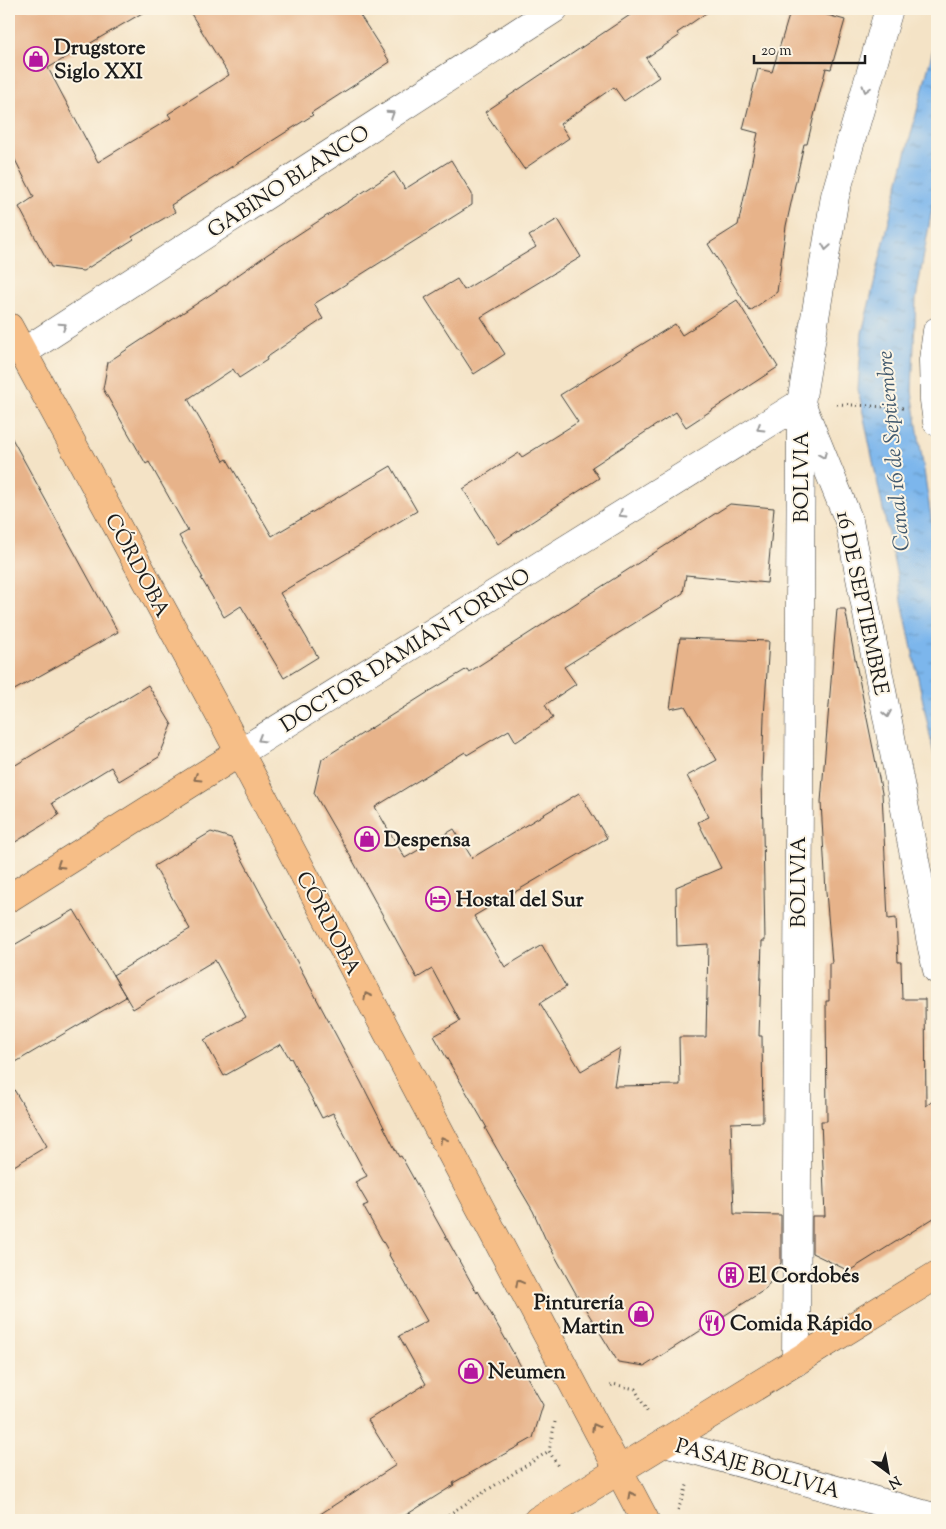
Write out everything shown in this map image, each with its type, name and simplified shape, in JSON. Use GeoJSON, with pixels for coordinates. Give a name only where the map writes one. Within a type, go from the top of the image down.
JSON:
{"type":"FeatureCollection","features":[{"type":"Feature","properties":{"kind":"main road","name":"CÓRDOBA"},"geometry":{"type":"LineString","coordinates":[[9,327],[238,753],[645,1520]]}},
{"type":"Feature","properties":{"kind":"main road","name":"DOCTOR DAMIÁN TORINO"},"geometry":{"type":"LineString","coordinates":[[9,898],[238,753]]}},
{"type":"Feature","properties":{"kind":"main road"},"geometry":{"type":"LineString","coordinates":[[538,1520],[937,1275]]}},
{"type":"Feature","properties":{"kind":"street","name":"GABINO BLANCO"},"geometry":{"type":"LineString","coordinates":[[22,353],[554,9]]}},
{"type":"Feature","properties":{"kind":"street"},"geometry":{"type":"LineString","coordinates":[[801,402],[835,196],[889,9]]}},
{"type":"Feature","properties":{"kind":"street"},"geometry":{"type":"LineString","coordinates":[[936,416],[933,360],[937,331]]}},
{"type":"Feature","properties":{"kind":"street","name":"DOCTOR DAMIÁN TORINO"},"geometry":{"type":"LineString","coordinates":[[238,753],[801,402]]}},
{"type":"Feature","properties":{"kind":"street","name":"16 DE SEPTIEMBRE"},"geometry":{"type":"LineString","coordinates":[[801,402],[849,521],[937,970]]}},
{"type":"Feature","properties":{"kind":"street","name":"BOLIVIA"},"geometry":{"type":"LineString","coordinates":[[796,1362],[801,402]]}},
{"type":"Feature","properties":{"kind":"street","name":"PASAJE BOLIVIA"},"geometry":{"type":"LineString","coordinates":[[664,1442],[937,1518]]}},
{"type":"Feature","properties":{"kind":"path"},"geometry":{"type":"LineString","coordinates":[[801,402],[936,416]]}},
{"type":"Feature","properties":{"kind":"path"},"geometry":{"type":"LineString","coordinates":[[576,1497],[549,1451],[555,1419],[614,1384],[635,1389],[688,1482],[677,1512]]}},
{"type":"Feature","properties":{"kind":"path"},"geometry":{"type":"LineString","coordinates":[[440,1520],[549,1451]]}},
{"type":"Feature","properties":{"kind":"water","name":"Canal 16 de Septiembre"},"geometry":{"type":"Polygon","coordinates":[[[937,34],[937,189],[916,299],[912,391],[937,557],[937,769],[858,389],[862,333],[937,34]]]}},
{"type":"Feature","properties":{"kind":"building"},"geometry":{"type":"Polygon","coordinates":[[[9,9],[149,9],[48,68],[98,162],[171,118],[168,114],[229,75],[188,9],[356,9],[390,62],[311,113],[313,115],[171,205],[175,212],[132,237],[134,239],[83,271],[51,267],[19,207],[34,197],[9,148],[9,9]]]}},
{"type":"Feature","properties":{"kind":"building"},"geometry":{"type":"Polygon","coordinates":[[[639,9],[712,9],[677,33],[679,36],[646,58],[659,77],[624,101],[614,87],[560,124],[569,138],[524,169],[485,112],[639,9]]]}},
{"type":"Feature","properties":{"kind":"building"},"geometry":{"type":"Polygon","coordinates":[[[791,9],[806,9],[845,20],[831,69],[826,68],[807,144],[804,144],[786,226],[777,292],[750,311],[708,244],[738,225],[758,133],[743,129],[758,69],[772,72],[791,9]]]}},
{"type":"Feature","properties":{"kind":"building"},"geometry":{"type":"Polygon","coordinates":[[[451,160],[472,194],[472,205],[314,304],[323,319],[266,358],[267,360],[239,378],[233,369],[188,399],[224,461],[227,459],[272,536],[391,466],[417,511],[280,593],[318,657],[284,678],[241,606],[224,617],[201,578],[203,578],[179,536],[188,531],[149,462],[146,464],[103,389],[108,362],[394,172],[405,189],[451,160]]]}},
{"type":"Feature","properties":{"kind":"building"},"geometry":{"type":"Polygon","coordinates":[[[558,219],[581,257],[481,317],[505,354],[474,374],[425,298],[457,279],[464,290],[536,247],[529,236],[558,219]]]}},
{"type":"Feature","properties":{"kind":"building"},"geometry":{"type":"Polygon","coordinates":[[[737,300],[778,367],[686,427],[676,412],[592,467],[599,478],[498,544],[463,489],[519,453],[522,457],[578,422],[560,395],[675,324],[682,335],[737,300]]]}},
{"type":"Feature","properties":{"kind":"building"},"geometry":{"type":"Polygon","coordinates":[[[9,433],[118,632],[9,693],[9,433]]]}},
{"type":"Feature","properties":{"kind":"building"},"geometry":{"type":"Polygon","coordinates":[[[730,504],[774,508],[767,583],[686,575],[683,593],[564,667],[576,684],[545,705],[553,718],[516,742],[509,730],[467,755],[465,752],[375,807],[405,858],[454,829],[472,858],[579,793],[607,838],[474,916],[505,967],[542,945],[566,987],[540,1003],[581,1071],[620,1048],[614,1086],[680,1085],[679,1037],[706,1037],[708,944],[677,946],[676,887],[721,868],[698,822],[709,817],[687,776],[717,760],[685,706],[670,709],[680,638],[769,641],[762,777],[765,941],[762,941],[759,1036],[762,1036],[763,1122],[731,1123],[734,1214],[781,1215],[781,1263],[766,1289],[645,1366],[618,1362],[575,1292],[545,1238],[533,1211],[434,1036],[460,1021],[432,969],[417,978],[314,793],[322,759],[467,669],[469,672],[730,504]]]}},
{"type":"Feature","properties":{"kind":"building"},"geometry":{"type":"Polygon","coordinates":[[[837,609],[845,609],[882,793],[888,919],[896,918],[898,962],[901,962],[902,999],[925,999],[926,1106],[937,1098],[937,1216],[849,1271],[812,1253],[812,1216],[825,1216],[821,1121],[827,1121],[826,1001],[829,1001],[829,963],[832,963],[821,802],[837,609]]]}},
{"type":"Feature","properties":{"kind":"building"},"geometry":{"type":"Polygon","coordinates":[[[148,685],[172,725],[159,757],[119,781],[111,767],[52,803],[59,815],[9,846],[9,769],[148,685]]]}},
{"type":"Feature","properties":{"kind":"building"},"geometry":{"type":"Polygon","coordinates":[[[211,832],[231,838],[399,1157],[401,1156],[477,1293],[478,1291],[543,1405],[533,1438],[453,1483],[454,1485],[398,1520],[311,1520],[396,1465],[368,1420],[426,1384],[399,1336],[427,1321],[363,1206],[368,1204],[355,1182],[367,1176],[333,1113],[322,1118],[291,1058],[281,1044],[224,1076],[204,1040],[246,1017],[215,960],[133,1009],[113,975],[190,929],[154,866],[211,832]]]}},
{"type":"Feature","properties":{"kind":"building"},"geometry":{"type":"Polygon","coordinates":[[[74,910],[126,997],[9,1066],[9,948],[74,910]]]}},
{"type":"Feature","properties":{"kind":"building"},"geometry":{"type":"Polygon","coordinates":[[[9,1081],[47,1146],[9,1169],[9,1081]]]}},
{"type":"Feature","properties":{"kind":"place","name":"Drugstore Siglo XXI"},"geometry":{"type":"Point","coordinates":[36,59]}},
{"type":"Feature","properties":{"kind":"place","name":"Despensa"},"geometry":{"type":"Point","coordinates":[367,839]}},
{"type":"Feature","properties":{"kind":"place","name":"Hostal del Sur"},"geometry":{"type":"Point","coordinates":[438,899]}},
{"type":"Feature","properties":{"kind":"place","name":"El Cordobés"},"geometry":{"type":"Point","coordinates":[731,1275]}},
{"type":"Feature","properties":{"kind":"place","name":"Pinturería Martin"},"geometry":{"type":"Point","coordinates":[641,1314]}},
{"type":"Feature","properties":{"kind":"place","name":"Comida Rápido"},"geometry":{"type":"Point","coordinates":[712,1323]}},
{"type":"Feature","properties":{"kind":"place","name":"Neumen"},"geometry":{"type":"Point","coordinates":[471,1371]}}]}
